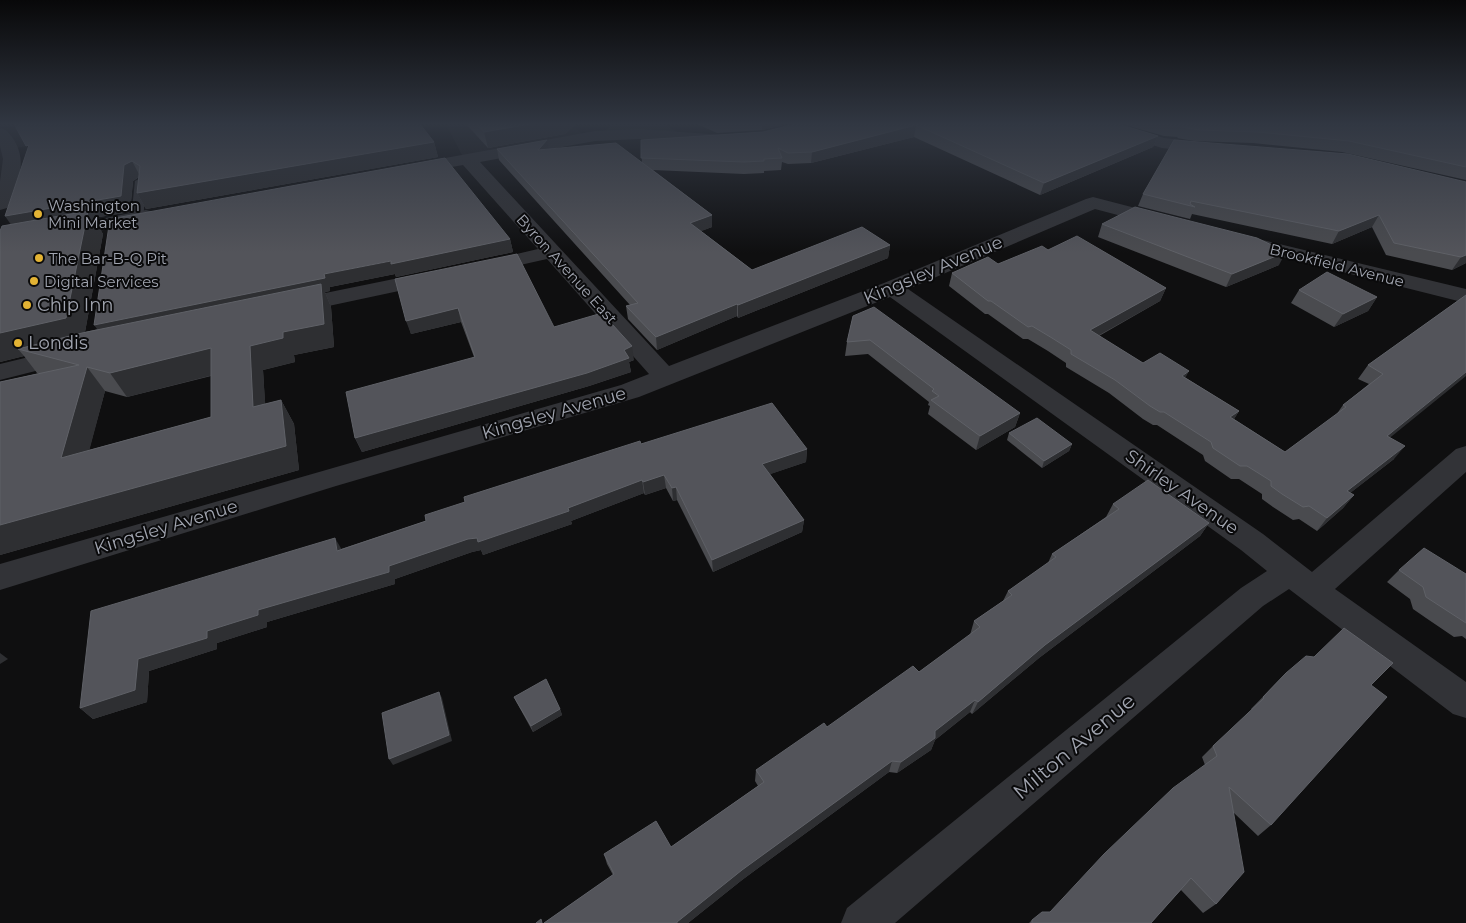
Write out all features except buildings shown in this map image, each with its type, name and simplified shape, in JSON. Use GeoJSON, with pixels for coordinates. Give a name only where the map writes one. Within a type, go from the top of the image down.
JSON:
{"type":"FeatureCollection","features":[{"type":"Feature","properties":{"kind":"street"},"geometry":{"type":"LineString","coordinates":[[0,204],[13,171],[13,167]]}},
{"type":"Feature","properties":{"kind":"street"},"geometry":{"type":"LineString","coordinates":[[393,172],[424,167]]}},
{"type":"Feature","properties":{"kind":"street","name":"Byron Avenue East"},"geometry":{"type":"LineString","coordinates":[[474,167],[666,378]]}},
{"type":"Feature","properties":{"kind":"street","name":"Kingsley Avenue"},"geometry":{"type":"LineString","coordinates":[[0,578],[333,477],[630,391],[892,288],[1093,203],[1180,225]]}},
{"type":"Feature","properties":{"kind":"street"},"geometry":{"type":"LineString","coordinates":[[0,245],[166,212]]}},
{"type":"Feature","properties":{"kind":"street","name":"Brookfield Avenue"},"geometry":{"type":"LineString","coordinates":[[1228,237],[1466,296]]}},
{"type":"Feature","properties":{"kind":"street"},"geometry":{"type":"LineString","coordinates":[[268,312],[552,252]]}},
{"type":"Feature","properties":{"kind":"street","name":"Shirley Avenue"},"geometry":{"type":"LineString","coordinates":[[892,288],[1252,542],[1300,582],[1466,702]]}},
{"type":"Feature","properties":{"kind":"street"},"geometry":{"type":"LineString","coordinates":[[0,372],[83,352]]}},
{"type":"Feature","properties":{"kind":"street","name":"Milton Avenue"},"geometry":{"type":"LineString","coordinates":[[862,923],[1252,596],[1300,582],[1466,456]]}},
{"type":"Feature","properties":{"kind":"lane"},"geometry":{"type":"LineString","coordinates":[[137,218],[141,181]]}},
{"type":"Feature","properties":{"kind":"shaded area"},"geometry":{"type":"Polygon","coordinates":[[[0,167],[4,167],[0,194],[0,167]]]}},
{"type":"Feature","properties":{"kind":"place","name":"Washington Mini Market"},"geometry":{"type":"Point","coordinates":[38,214]}},
{"type":"Feature","properties":{"kind":"place","name":"The Bar-B-Q Pit"},"geometry":{"type":"Point","coordinates":[39,258]}},
{"type":"Feature","properties":{"kind":"place","name":"Digital Services"},"geometry":{"type":"Point","coordinates":[34,281]}},
{"type":"Feature","properties":{"kind":"place","name":"Chip Inn"},"geometry":{"type":"Point","coordinates":[27,305]}},
{"type":"Feature","properties":{"kind":"place","name":"Londis"},"geometry":{"type":"Point","coordinates":[18,343]}}]}
